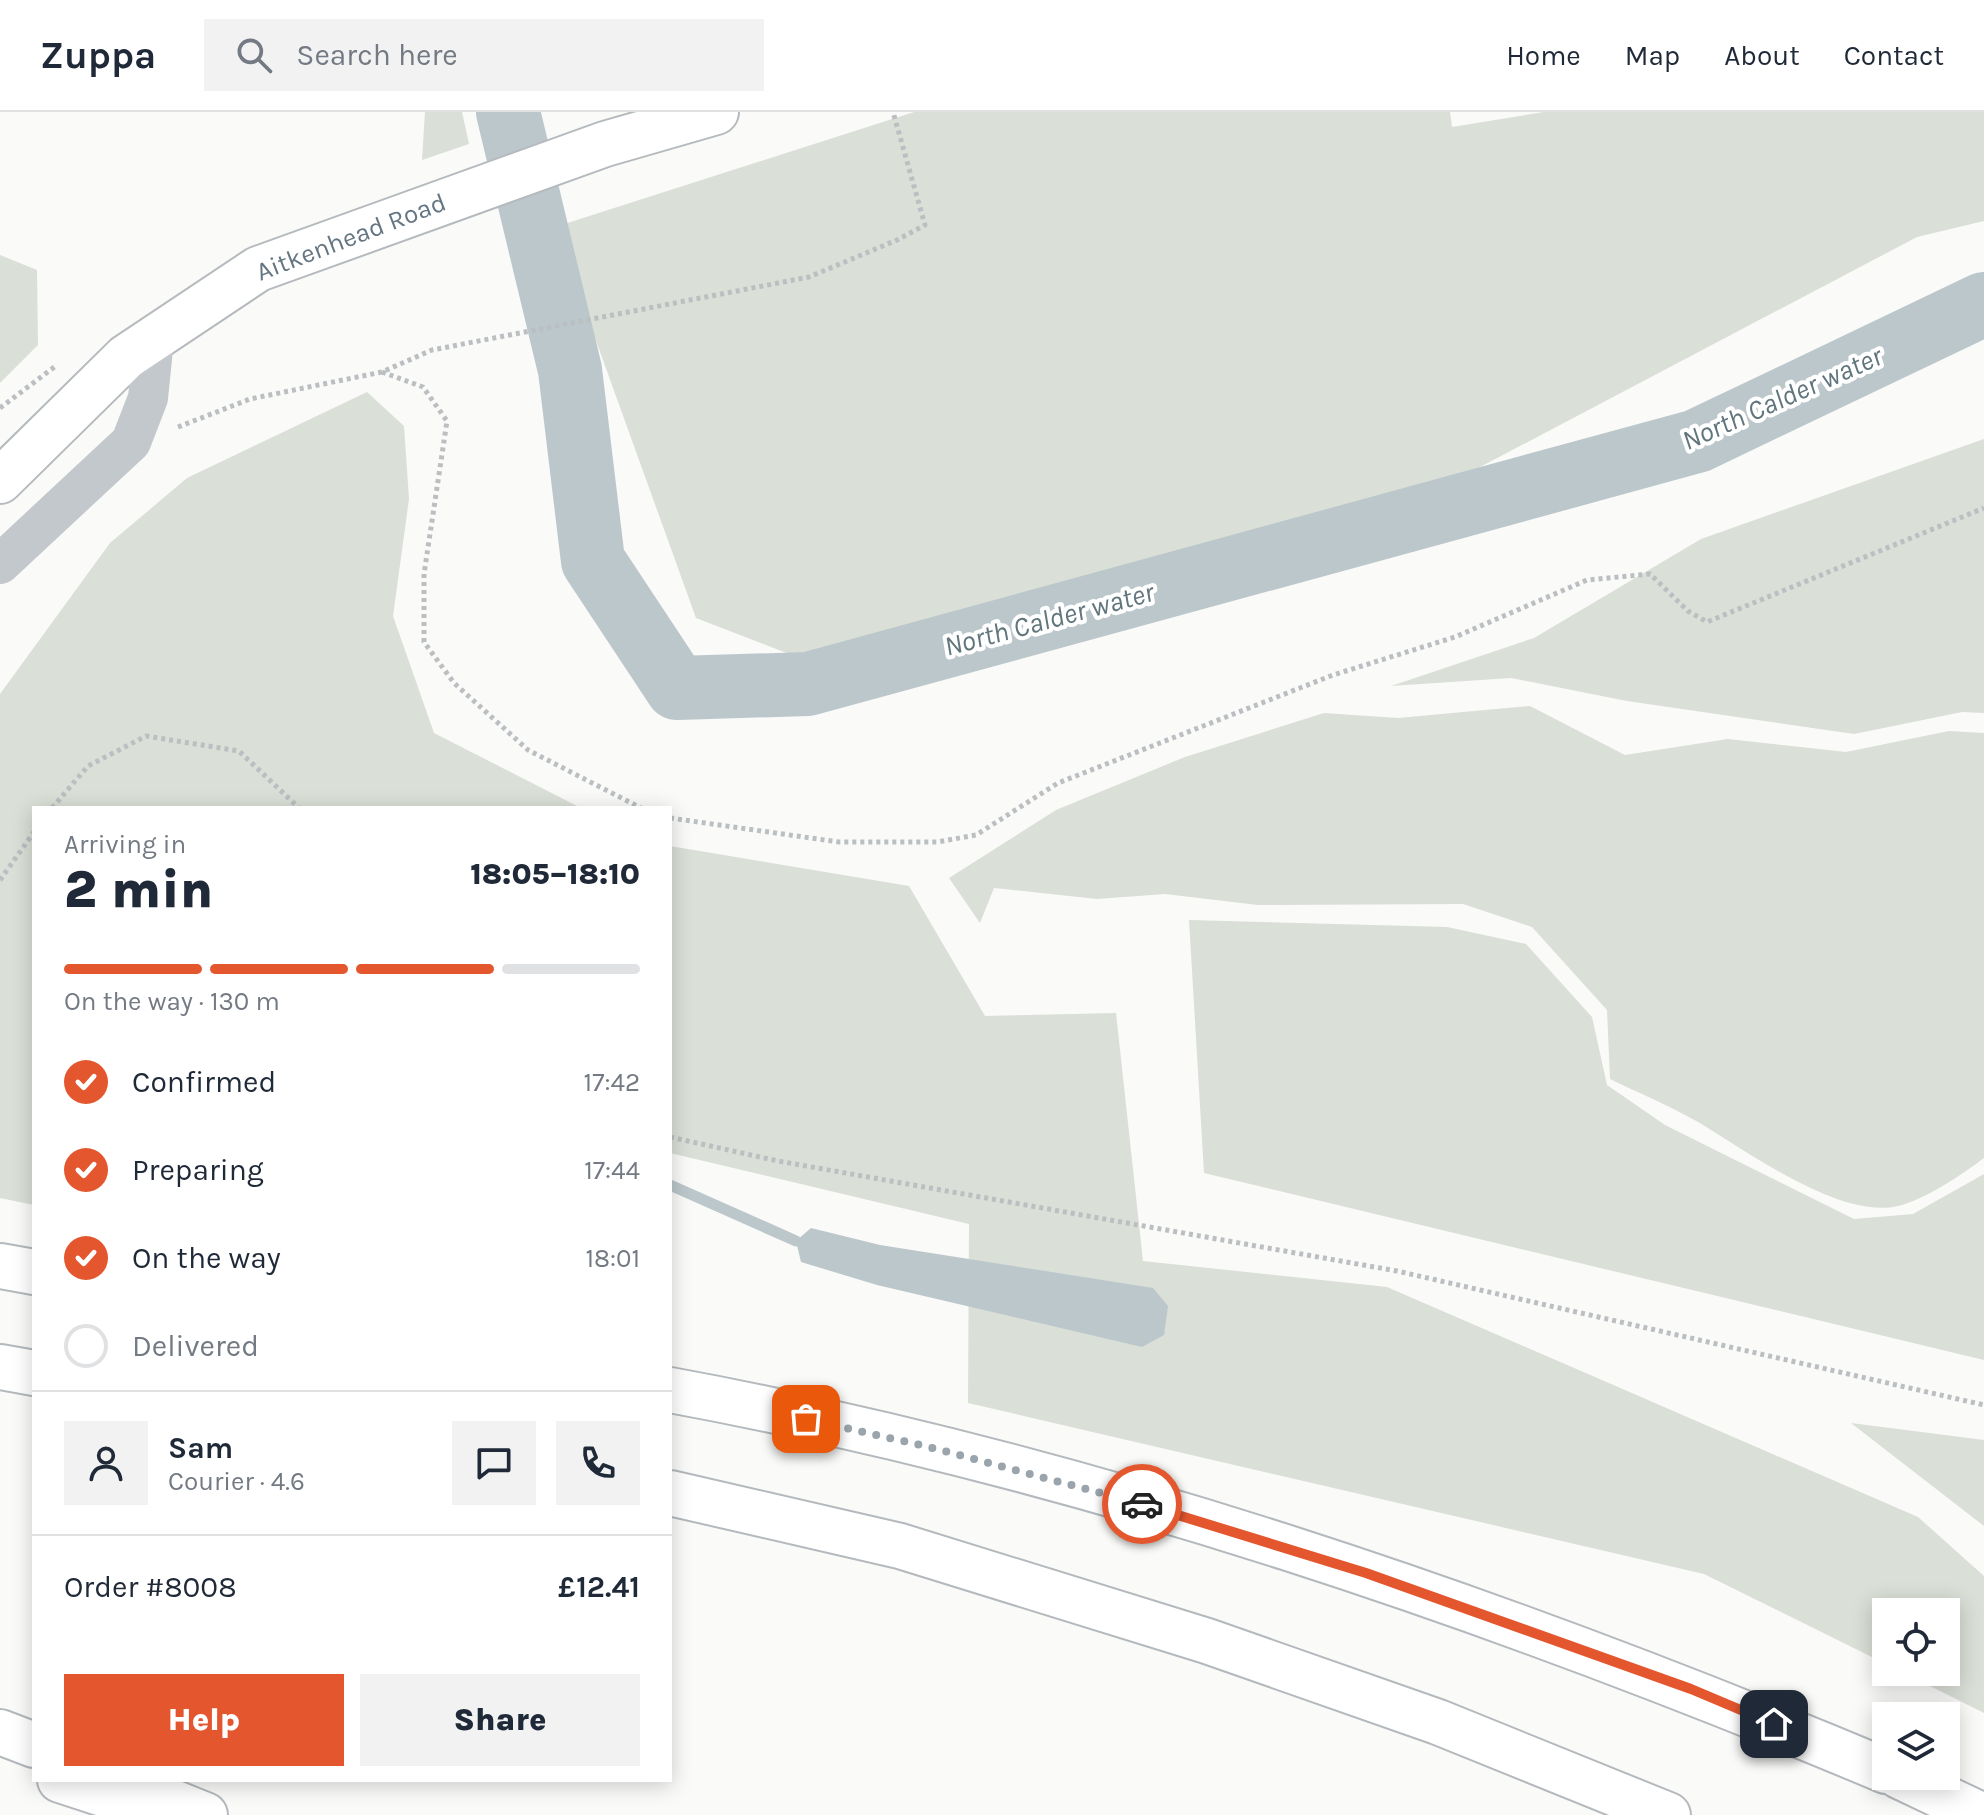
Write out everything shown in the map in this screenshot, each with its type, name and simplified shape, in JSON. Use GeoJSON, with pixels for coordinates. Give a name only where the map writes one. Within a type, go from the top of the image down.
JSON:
{"type":"FeatureCollection","features":[{"type":"Feature","properties":{"kind":"main road","name":"Aitkenhead Road"},"geometry":{"type":"LineString","coordinates":[[0,481],[126,357],[258,269],[605,144],[716,112]]}},
{"type":"Feature","properties":{"kind":"main road"},"geometry":{"type":"LineString","coordinates":[[0,1266],[32,1272]]}},
{"type":"Feature","properties":{"kind":"main road"},"geometry":{"type":"LineString","coordinates":[[0,1367],[32,1373]]}},
{"type":"Feature","properties":{"kind":"main road"},"geometry":{"type":"LineString","coordinates":[[672,1390],[929,1447],[1182,1515],[1366,1573],[1691,1689],[1872,1765]]}},
{"type":"Feature","properties":{"kind":"main road"},"geometry":{"type":"LineString","coordinates":[[672,1493],[900,1546],[1207,1641],[1438,1722],[1668,1815]]}},
{"type":"Feature","properties":{"kind":"main road"},"geometry":{"type":"LineString","coordinates":[[0,1732],[32,1744]]}},
{"type":"Feature","properties":{"kind":"main road"},"geometry":{"type":"LineString","coordinates":[[0,1760],[32,1771]]}},
{"type":"Feature","properties":{"kind":"main road"},"geometry":{"type":"LineString","coordinates":[[66,1782],[167,1815]]}},
{"type":"Feature","properties":{"kind":"main road"},"geometry":{"type":"LineString","coordinates":[[124,1782],[205,1815]]}},
{"type":"Feature","properties":{"kind":"main road"},"geometry":{"type":"LineString","coordinates":[[1928,1790],[1981,1815]]}},
{"type":"Feature","properties":{"kind":"lane"},"geometry":{"type":"LineString","coordinates":[[0,564],[131,442],[148,398],[154,339]]}},
{"type":"Feature","properties":{"kind":"path"},"geometry":{"type":"LineString","coordinates":[[131,442],[250,399],[382,372],[432,350],[651,305],[809,277],[897,240],[925,225],[893,112]]}},
{"type":"Feature","properties":{"kind":"path"},"geometry":{"type":"LineString","coordinates":[[382,372],[423,387],[447,421],[424,574],[424,642],[454,683],[528,750],[637,806]]}},
{"type":"Feature","properties":{"kind":"path"},"geometry":{"type":"LineString","coordinates":[[672,818],[839,842],[937,842],[976,835],[1058,783],[1333,675],[1455,637],[1587,580],[1650,574],[1688,611],[1707,622],[1984,508]]}},
{"type":"Feature","properties":{"kind":"path"},"geometry":{"type":"LineString","coordinates":[[54,806],[88,766],[146,736],[239,751],[297,806]]}},
{"type":"Feature","properties":{"kind":"path"},"geometry":{"type":"LineString","coordinates":[[0,880],[32,835]]}},
{"type":"Feature","properties":{"kind":"path"},"geometry":{"type":"LineString","coordinates":[[672,1137],[778,1161],[1397,1271],[1984,1405]]}},
{"type":"Feature","properties":{"kind":"shaded area"},"geometry":{"type":"Polygon","coordinates":[[[425,112],[462,112],[469,144],[422,160],[425,112]]]}},
{"type":"Feature","properties":{"kind":"shaded area"},"geometry":{"type":"Polygon","coordinates":[[[914,112],[1450,112],[1452,127],[1544,112],[1984,112],[1984,221],[1917,237],[1463,476],[810,662],[696,618],[555,227],[914,112]]]}},
{"type":"Feature","properties":{"kind":"shaded area"},"geometry":{"type":"Polygon","coordinates":[[[0,255],[37,270],[38,345],[0,383],[0,255]]]}},
{"type":"Feature","properties":{"kind":"shaded area"},"geometry":{"type":"Polygon","coordinates":[[[367,392],[404,426],[409,499],[393,616],[434,733],[577,806],[32,806],[32,1205],[0,1198],[0,694],[110,543],[187,478],[367,392]]]}},
{"type":"Feature","properties":{"kind":"shaded area"},"geometry":{"type":"Polygon","coordinates":[[[1984,439],[1984,713],[1962,712],[1854,734],[1627,701],[1511,678],[1391,686],[1534,638],[1701,539],[1984,439]]]}},
{"type":"Feature","properties":{"kind":"shaded area"},"geometry":{"type":"Polygon","coordinates":[[[1530,706],[1625,755],[1728,739],[1846,752],[1949,731],[1984,733],[1984,1158],[1931,1192],[1898,1206],[1875,1208],[1849,1203],[1795,1180],[1687,1116],[1610,1079],[1607,1010],[1532,927],[1463,904],[1258,905],[1165,894],[1097,899],[994,888],[980,923],[949,878],[1056,810],[1185,757],[1324,713],[1398,718],[1530,706]]]}},
{"type":"Feature","properties":{"kind":"shaded area"},"geometry":{"type":"Polygon","coordinates":[[[672,846],[909,886],[985,1016],[1116,1013],[1143,1261],[1387,1287],[1918,1517],[1984,1576],[1984,1713],[1930,1686],[1960,1686],[1960,1598],[1872,1598],[1872,1657],[1704,1574],[968,1403],[969,1224],[672,1153],[672,846]]]}},
{"type":"Feature","properties":{"kind":"shaded area"},"geometry":{"type":"Polygon","coordinates":[[[1189,920],[1447,927],[1526,944],[1592,1017],[1607,1085],[1665,1125],[1854,1219],[1913,1214],[1984,1174],[1984,1360],[1204,1173],[1189,920]]]}},
{"type":"Feature","properties":{"kind":"shaded area"},"geometry":{"type":"Polygon","coordinates":[[[811,1228],[880,1245],[1153,1288],[1168,1306],[1164,1335],[1142,1347],[877,1285],[801,1262],[796,1241],[811,1228]]]}},
{"type":"Feature","properties":{"kind":"shaded area"},"geometry":{"type":"Polygon","coordinates":[[[1851,1423],[1984,1440],[1984,1526],[1851,1423]]]}},
{"type":"Feature","properties":{"kind":"waterway","name":"North Calder water"},"geometry":{"type":"LineString","coordinates":[[508,112],[570,370],[593,561],[677,688],[808,684],[1697,441],[1984,304]]}},
{"type":"Feature","properties":{"kind":"waterway"},"geometry":{"type":"LineString","coordinates":[[672,1186],[796,1241]]}},
{"type":"Feature","properties":{"kind":"way so far"},"geometry":{"type":"LineString","coordinates":[[806,1419],[929,1447],[1142,1504]]}},
{"type":"Feature","properties":{"kind":"route"},"geometry":{"type":"LineString","coordinates":[[1142,1504],[1366,1573],[1691,1689],[1774,1724]]}}]}
